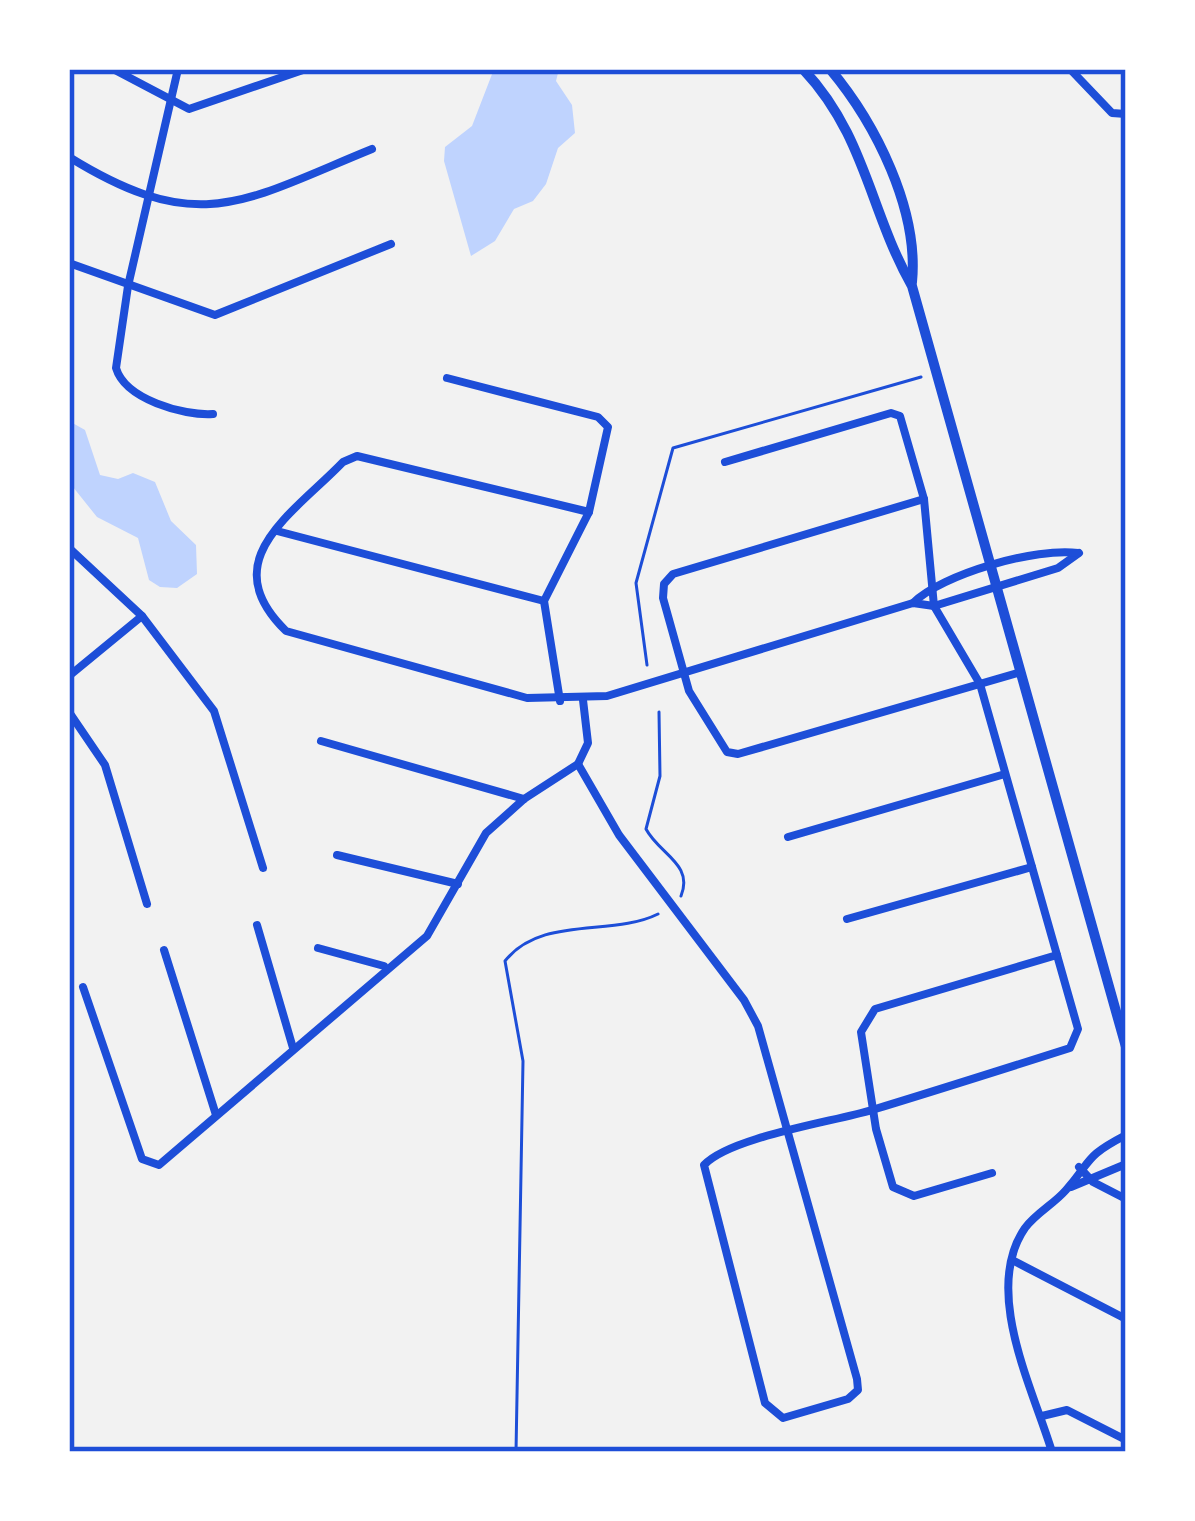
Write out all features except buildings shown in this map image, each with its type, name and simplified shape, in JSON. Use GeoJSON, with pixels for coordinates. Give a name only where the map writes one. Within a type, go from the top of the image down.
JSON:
{"type":"FeatureCollection","features":[{"type":"Feature","properties":{"kind":"street"},"geometry":{"type":"LineString","coordinates":[[112,69],[189,109],[306,69]]}},
{"type":"Feature","properties":{"kind":"street"},"geometry":{"type":"LineString","coordinates":[[178,69],[128,286],[116,368],[120,384],[193,415],[213,414]]}},
{"type":"Feature","properties":{"kind":"street"},"geometry":{"type":"LineString","coordinates":[[802,69],[842,119],[863,159],[896,258],[912,286],[1126,1047]]}},
{"type":"Feature","properties":{"kind":"street"},"geometry":{"type":"LineString","coordinates":[[830,69],[882,151],[915,252],[912,286]]}},
{"type":"Feature","properties":{"kind":"street"},"geometry":{"type":"LineString","coordinates":[[1070,69],[1112,113],[1126,114]]}},
{"type":"Feature","properties":{"kind":"street"},"geometry":{"type":"LineString","coordinates":[[69,158],[181,205],[231,206],[372,149]]}},
{"type":"Feature","properties":{"kind":"street"},"geometry":{"type":"LineString","coordinates":[[69,263],[215,315],[391,244]]}},
{"type":"Feature","properties":{"kind":"street"},"geometry":{"type":"LineString","coordinates":[[447,378],[598,417],[608,427],[590,512],[544,601],[560,701]]}},
{"type":"Feature","properties":{"kind":"street"},"geometry":{"type":"LineString","coordinates":[[578,764],[619,835],[744,1000],[758,1026],[788,1134],[858,1390],[848,1399],[783,1418],[765,1403],[703,1175],[714,1155],[788,1134],[874,1109],[1070,1048],[1078,1041],[980,684],[934,606],[924,500],[901,416],[891,412],[725,461]]}},
{"type":"Feature","properties":{"kind":"street"},"geometry":{"type":"LineString","coordinates":[[590,512],[358,456],[343,462],[277,530],[254,560],[254,578],[270,616],[286,631],[527,698],[560,701],[583,700],[684,673],[913,603],[934,606],[1058,568],[1079,553],[1052,549],[929,587],[913,603]]}},
{"type":"Feature","properties":{"kind":"street"},"geometry":{"type":"LineString","coordinates":[[924,500],[674,574],[664,584],[663,598],[684,673],[727,752],[738,754],[1021,672]]}},
{"type":"Feature","properties":{"kind":"street"},"geometry":{"type":"LineString","coordinates":[[277,530],[544,601]]}},
{"type":"Feature","properties":{"kind":"street"},"geometry":{"type":"LineString","coordinates":[[69,548],[142,616],[214,711],[262,868]]}},
{"type":"Feature","properties":{"kind":"street"},"geometry":{"type":"LineString","coordinates":[[69,676],[142,616]]}},
{"type":"Feature","properties":{"kind":"street"},"geometry":{"type":"LineString","coordinates":[[83,987],[142,1159],[159,1166],[385,967],[427,936],[486,833],[524,799],[578,764],[588,743],[583,700]]}},
{"type":"Feature","properties":{"kind":"street"},"geometry":{"type":"LineString","coordinates":[[69,712],[105,765],[147,904]]}},
{"type":"Feature","properties":{"kind":"street"},"geometry":{"type":"LineString","coordinates":[[321,741],[524,799]]}},
{"type":"Feature","properties":{"kind":"street"},"geometry":{"type":"LineString","coordinates":[[788,838],[1005,774]]}},
{"type":"Feature","properties":{"kind":"street"},"geometry":{"type":"LineString","coordinates":[[337,855],[458,884]]}},
{"type":"Feature","properties":{"kind":"street"},"geometry":{"type":"LineString","coordinates":[[847,919],[1032,867]]}},
{"type":"Feature","properties":{"kind":"street"},"geometry":{"type":"LineString","coordinates":[[257,925],[293,1048]]}},
{"type":"Feature","properties":{"kind":"street"},"geometry":{"type":"LineString","coordinates":[[319,948],[385,967]]}},
{"type":"Feature","properties":{"kind":"street"},"geometry":{"type":"LineString","coordinates":[[164,950],[217,1115]]}},
{"type":"Feature","properties":{"kind":"street"},"geometry":{"type":"LineString","coordinates":[[992,1173],[902,1196],[893,1187],[874,1109],[861,1032],[864,1019],[875,1010],[1057,955]]}},
{"type":"Feature","properties":{"kind":"street"},"geometry":{"type":"LineString","coordinates":[[1052,1452],[1007,1298],[1012,1260],[1025,1228],[1069,1187],[1079,1167],[1126,1135]]}},
{"type":"Feature","properties":{"kind":"street"},"geometry":{"type":"LineString","coordinates":[[1069,1187],[1093,1182],[1126,1164]]}},
{"type":"Feature","properties":{"kind":"street"},"geometry":{"type":"LineString","coordinates":[[1079,1167],[1093,1182],[1126,1198]]}},
{"type":"Feature","properties":{"kind":"street"},"geometry":{"type":"LineString","coordinates":[[1012,1260],[1126,1319]]}},
{"type":"Feature","properties":{"kind":"street"},"geometry":{"type":"LineString","coordinates":[[1042,1417],[1066,1410],[1126,1440]]}},
{"type":"Feature","properties":{"kind":"path"},"geometry":{"type":"LineString","coordinates":[[647,665],[636,583],[673,448],[878,385],[934,374]]}},
{"type":"Feature","properties":{"kind":"path"},"geometry":{"type":"LineString","coordinates":[[659,712],[660,776],[646,829],[681,866],[686,880],[681,896]]}},
{"type":"Feature","properties":{"kind":"path"},"geometry":{"type":"LineString","coordinates":[[516,1452],[523,1061],[505,961],[512,952],[555,933],[644,921],[658,914]]}},
{"type":"Feature","properties":{"kind":"water"},"geometry":{"type":"Polygon","coordinates":[[[494,69],[559,69],[556,81],[572,105],[575,133],[558,148],[546,184],[533,201],[514,209],[495,241],[471,256],[444,161],[445,147],[472,126],[494,69]]]}},
{"type":"Feature","properties":{"kind":"water"},"geometry":{"type":"Polygon","coordinates":[[[69,421],[85,430],[100,475],[118,479],[133,473],[155,482],[171,521],[196,545],[197,574],[177,588],[160,587],[149,580],[138,538],[97,517],[69,482],[69,421]]]}}]}
